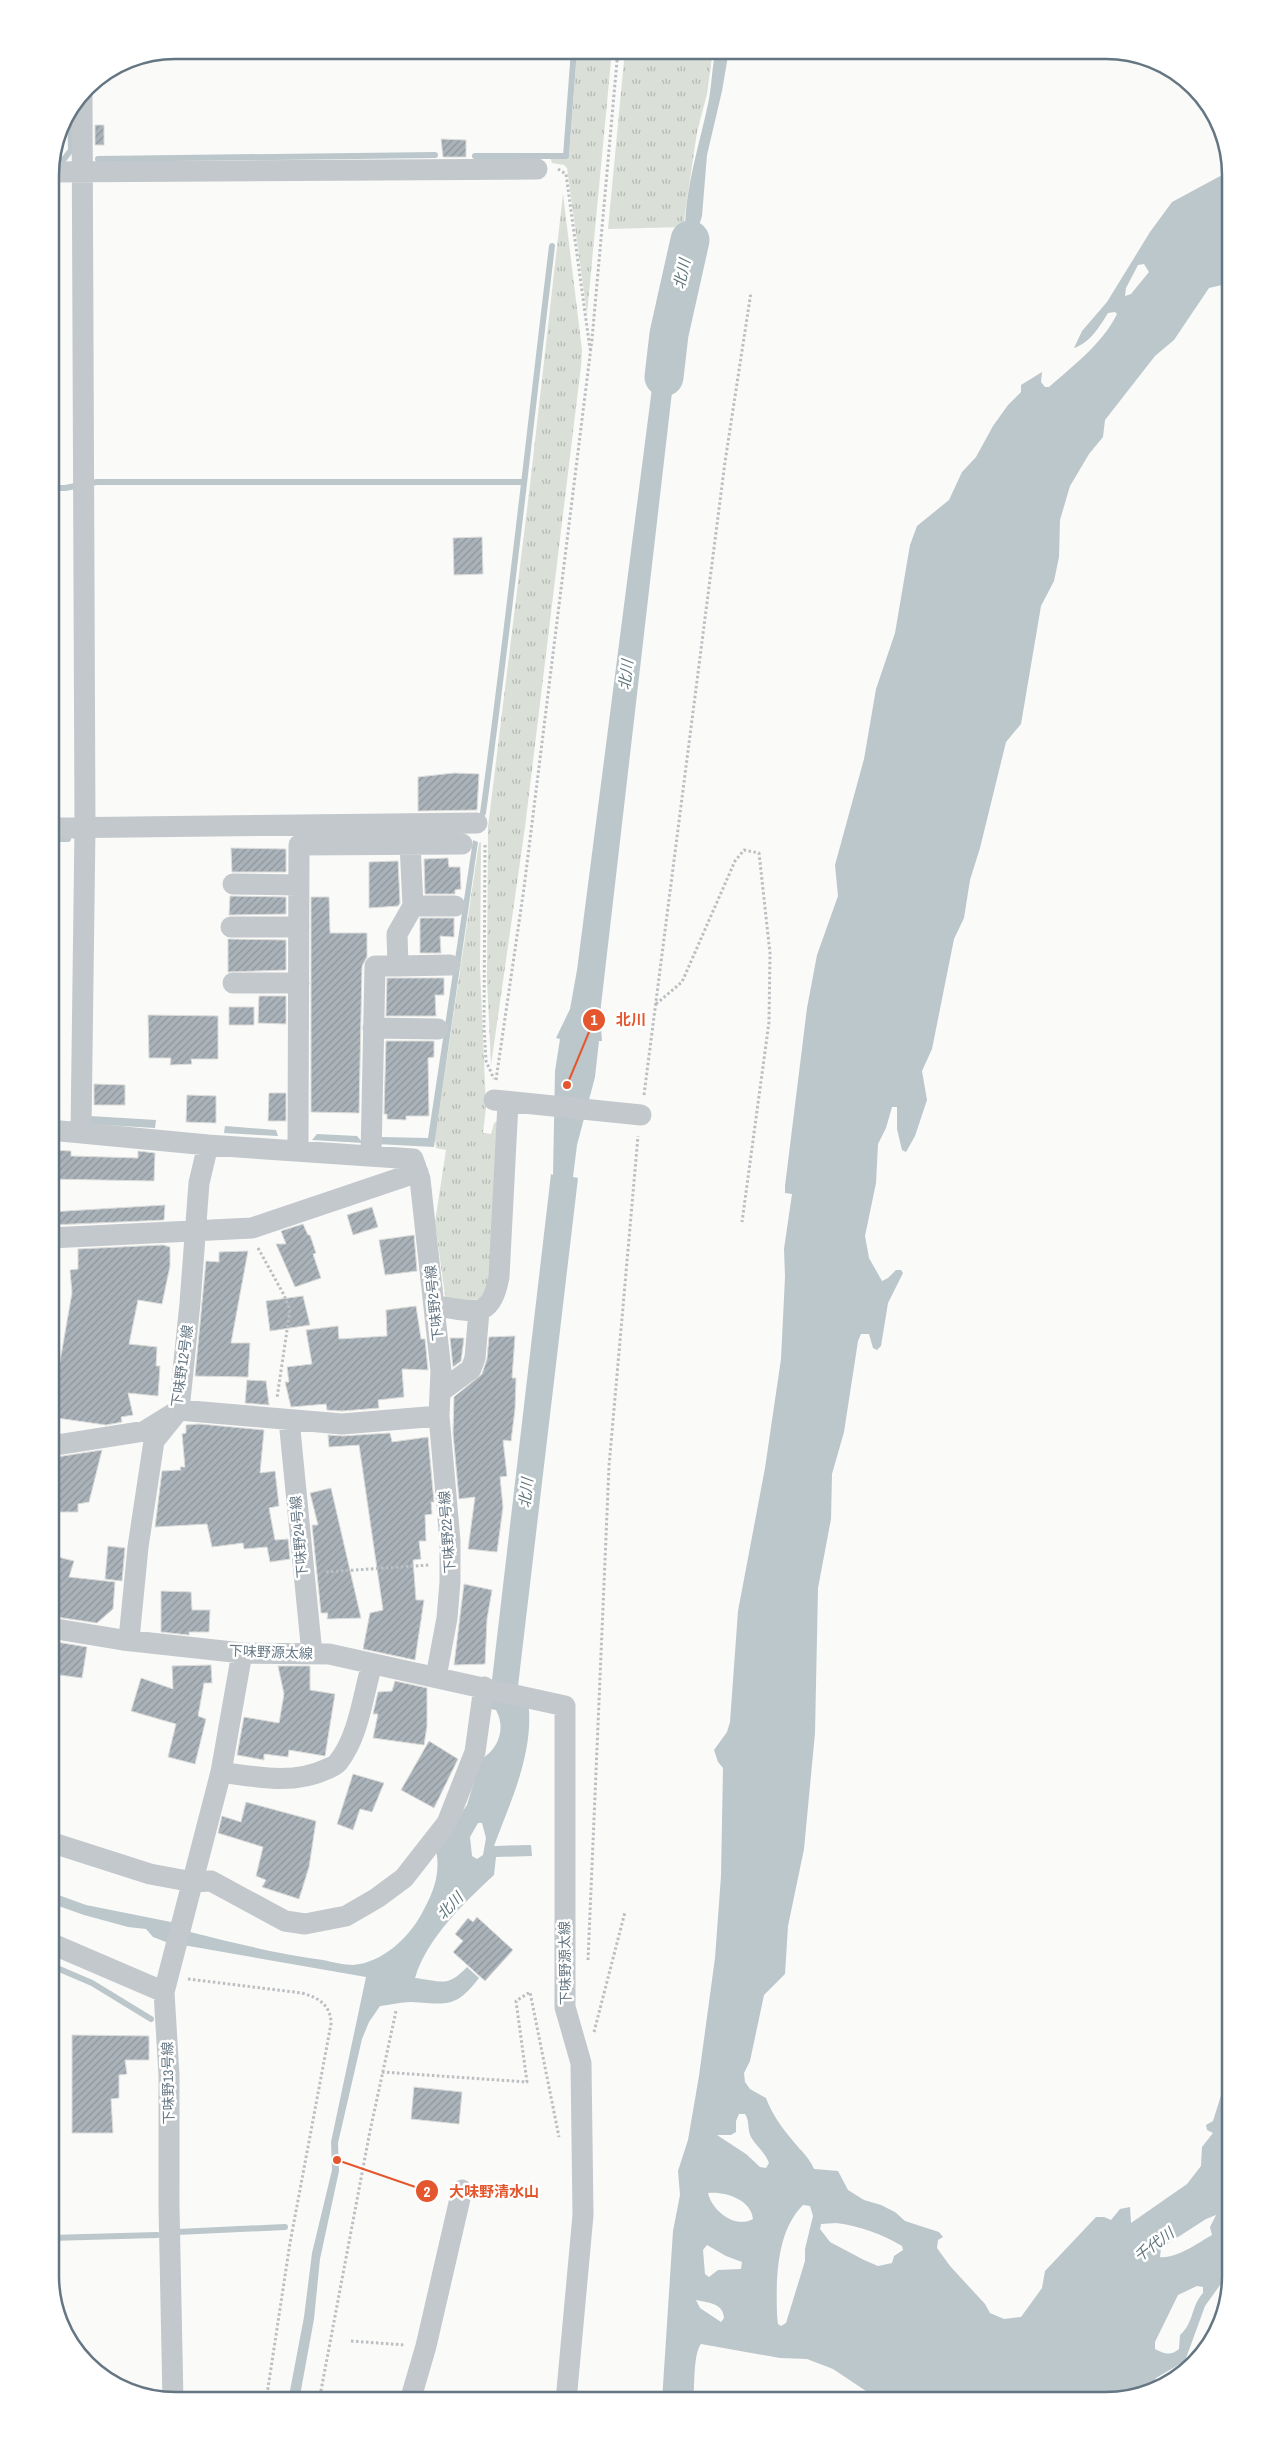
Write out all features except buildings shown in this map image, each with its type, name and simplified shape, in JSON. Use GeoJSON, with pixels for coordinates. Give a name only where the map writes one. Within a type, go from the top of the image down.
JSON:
{"type":"FeatureCollection","features":[{"type":"Feature","properties":{"kind":"street"},"geometry":{"type":"LineString","coordinates":[[80,1131],[85,828],[82,105]]}},
{"type":"Feature","properties":{"kind":"street"},"geometry":{"type":"LineString","coordinates":[[59,172],[538,169]]}},
{"type":"Feature","properties":{"kind":"street"},"geometry":{"type":"LineString","coordinates":[[59,828],[477,822]]}},
{"type":"Feature","properties":{"kind":"street"},"geometry":{"type":"LineString","coordinates":[[398,966],[397,934],[413,906],[410,844]]}},
{"type":"Feature","properties":{"kind":"street"},"geometry":{"type":"LineString","coordinates":[[298,1151],[299,845],[462,844]]}},
{"type":"Feature","properties":{"kind":"street"},"geometry":{"type":"LineString","coordinates":[[233,884],[299,884]]}},
{"type":"Feature","properties":{"kind":"street"},"geometry":{"type":"LineString","coordinates":[[413,906],[455,906]]}},
{"type":"Feature","properties":{"kind":"street"},"geometry":{"type":"LineString","coordinates":[[231,927],[299,927]]}},
{"type":"Feature","properties":{"kind":"street"},"geometry":{"type":"LineString","coordinates":[[371,1156],[374,966],[450,965]]}},
{"type":"Feature","properties":{"kind":"street"},"geometry":{"type":"LineString","coordinates":[[233,983],[299,983]]}},
{"type":"Feature","properties":{"kind":"street"},"geometry":{"type":"LineString","coordinates":[[373,1028],[438,1029]]}},
{"type":"Feature","properties":{"kind":"street"},"geometry":{"type":"LineString","coordinates":[[435,1306],[480,1311],[490,1305],[496,1296],[499,1277],[499,1096],[535,1106],[641,1115]]}},
{"type":"Feature","properties":{"kind":"street"},"geometry":{"type":"LineString","coordinates":[[59,1130],[208,1145],[413,1159],[418,1172],[247,1228],[59,1238]]}},
{"type":"Feature","properties":{"kind":"street","name":"下味野12号線"},"geometry":{"type":"LineString","coordinates":[[129,1639],[138,1547],[154,1441],[179,1410],[199,1183],[208,1145]]}},
{"type":"Feature","properties":{"kind":"street","name":"下味野2号線"},"geometry":{"type":"LineString","coordinates":[[418,1172],[435,1306],[441,1371],[439,1416]]}},
{"type":"Feature","properties":{"kind":"street"},"geometry":{"type":"LineString","coordinates":[[440,1392],[471,1369],[475,1358],[480,1311]]}},
{"type":"Feature","properties":{"kind":"street"},"geometry":{"type":"LineString","coordinates":[[59,1445],[145,1431],[179,1410],[342,1424],[439,1416]]}},
{"type":"Feature","properties":{"kind":"street","name":"下味野22号線"},"geometry":{"type":"LineString","coordinates":[[436,1677],[447,1618],[450,1564],[439,1416]]}},
{"type":"Feature","properties":{"kind":"street","name":"下味野24号線"},"geometry":{"type":"LineString","coordinates":[[281,1419],[312,1654]]}},
{"type":"Feature","properties":{"kind":"street","name":"下味野源太線"},"geometry":{"type":"LineString","coordinates":[[59,1629],[242,1653],[329,1654],[565,1706],[565,2007],[582,2063],[583,2215],[567,2392]]}},
{"type":"Feature","properties":{"kind":"street","name":"下味野13号線"},"geometry":{"type":"LineString","coordinates":[[173,2392],[166,1984],[221,1772],[242,1653]]}},
{"type":"Feature","properties":{"kind":"street"},"geometry":{"type":"LineString","coordinates":[[221,1772],[266,1778],[296,1778],[316,1774],[338,1763],[348,1745],[372,1664]]}},
{"type":"Feature","properties":{"kind":"street"},"geometry":{"type":"LineString","coordinates":[[59,1845],[150,1874],[193,1882],[211,1881],[285,1921],[305,1924],[346,1916],[377,1898],[404,1878],[447,1823],[475,1752],[487,1688]]}},
{"type":"Feature","properties":{"kind":"street"},"geometry":{"type":"LineString","coordinates":[[59,1946],[166,1984]]}},
{"type":"Feature","properties":{"kind":"street"},"geometry":{"type":"LineString","coordinates":[[413,2392],[426,2346],[462,2190]]}},
{"type":"Feature","properties":{"kind":"path"},"geometry":{"type":"LineString","coordinates":[[499,1096],[590,353],[617,59]]}},
{"type":"Feature","properties":{"kind":"path"},"geometry":{"type":"LineString","coordinates":[[538,169],[559,169],[566,174],[590,353]]}},
{"type":"Feature","properties":{"kind":"path"},"geometry":{"type":"LineString","coordinates":[[588,1965],[610,1466],[641,1115],[725,462],[751,292]]}},
{"type":"Feature","properties":{"kind":"path"},"geometry":{"type":"LineString","coordinates":[[477,822],[485,830],[483,986],[486,1061],[499,1096]]}},
{"type":"Feature","properties":{"kind":"path"},"geometry":{"type":"LineString","coordinates":[[656,1005],[682,982],[735,861],[744,850],[759,853],[770,952],[770,1022],[742,1222]]}},
{"type":"Feature","properties":{"kind":"path"},"geometry":{"type":"LineString","coordinates":[[247,1228],[284,1295],[290,1310],[281,1419]]}},
{"type":"Feature","properties":{"kind":"path"},"geometry":{"type":"LineString","coordinates":[[303,1575],[351,1569],[450,1564]]}},
{"type":"Feature","properties":{"kind":"path"},"geometry":{"type":"LineString","coordinates":[[582,2063],[598,2022],[625,1912]]}},
{"type":"Feature","properties":{"kind":"path"},"geometry":{"type":"LineString","coordinates":[[166,1984],[302,1993],[317,1997],[331,2014],[331,2024],[290,2243],[267,2392]]}},
{"type":"Feature","properties":{"kind":"path"},"geometry":{"type":"LineString","coordinates":[[382,2072],[527,2082],[516,2001],[530,1992],[560,2141]]}},
{"type":"Feature","properties":{"kind":"path"},"geometry":{"type":"LineString","coordinates":[[321,2392],[382,2072],[396,2011]]}},
{"type":"Feature","properties":{"kind":"path"},"geometry":{"type":"LineString","coordinates":[[351,2341],[426,2346]]}},
{"type":"Feature","properties":{"kind":"green space"},"geometry":{"type":"Polygon","coordinates":[[[576,59],[611,59],[587,314],[567,168],[564,165],[552,163],[550,157],[569,157],[576,59]]]}},
{"type":"Feature","properties":{"kind":"green space"},"geometry":{"type":"Polygon","coordinates":[[[624,59],[712,59],[707,94],[697,132],[683,227],[608,229],[624,59]]]}},
{"type":"Feature","properties":{"kind":"green space"},"geometry":{"type":"Polygon","coordinates":[[[563,194],[582,350],[581,366],[525,827],[491,1065],[487,980],[488,827],[563,194]]]}},
{"type":"Feature","properties":{"kind":"green space"},"geometry":{"type":"Polygon","coordinates":[[[481,842],[480,969],[486,1107],[483,1133],[491,1134],[494,1123],[499,1120],[490,1298],[446,1303],[435,1222],[446,1150],[436,1148],[435,1139],[479,843],[481,842]]]}},
{"type":"Feature","properties":{"kind":"water"},"geometry":{"type":"Polygon","coordinates":[[[714,59],[727,59],[707,155],[702,216],[693,245],[686,246],[686,209],[692,172],[709,99],[714,59]]]}},
{"type":"Feature","properties":{"kind":"water","name":"千代川"},"geometry":{"type":"Polygon","coordinates":[[[1222,175],[1222,285],[1209,288],[1174,340],[1155,356],[1105,420],[1103,437],[1089,454],[1070,486],[1060,520],[1059,557],[1054,581],[1041,606],[1021,724],[1006,742],[980,848],[970,880],[964,918],[954,939],[932,1049],[922,1071],[927,1100],[915,1136],[906,1152],[902,1150],[897,1129],[897,1107],[892,1107],[886,1128],[878,1144],[876,1183],[865,1236],[869,1258],[882,1281],[896,1270],[901,1270],[903,1273],[888,1303],[881,1346],[877,1350],[873,1348],[869,1334],[861,1334],[858,1341],[844,1432],[832,1474],[831,1519],[818,1588],[815,1733],[804,1849],[788,1926],[785,1974],[764,1995],[750,2061],[744,2073],[745,2082],[750,2089],[766,2098],[778,2121],[814,2169],[838,2171],[848,2190],[864,2200],[895,2212],[905,2221],[939,2232],[943,2237],[938,2240],[937,2248],[950,2266],[985,2304],[990,2313],[1004,2319],[1021,2317],[1042,2288],[1045,2271],[1096,2217],[1104,2217],[1111,2220],[1120,2209],[1130,2207],[1131,2223],[1187,2184],[1201,2166],[1202,2147],[1213,2133],[1207,2130],[1206,2125],[1213,2121],[1222,2092],[1222,2283],[1205,2306],[1185,2361],[1156,2378],[1154,2381],[1129,2390],[1114,2392],[868,2392],[833,2369],[807,2359],[780,2358],[701,2344],[695,2362],[693,2392],[663,2392],[673,2231],[680,2195],[678,2171],[688,2140],[715,1958],[721,1876],[723,1768],[718,1762],[714,1750],[727,1732],[730,1722],[738,1611],[765,1468],[781,1359],[785,1277],[784,1249],[792,1194],[785,1193],[785,1186],[807,1008],[817,955],[838,896],[835,865],[864,759],[876,689],[895,633],[910,545],[917,526],[949,500],[962,472],[976,457],[993,426],[1008,405],[1021,392],[1021,385],[1042,372],[1041,382],[1045,387],[1049,387],[1104,335],[1117,314],[1115,312],[1108,313],[1090,338],[1074,348],[1082,331],[1107,302],[1150,232],[1172,202],[1222,175]],[[1144,264],[1138,265],[1126,288],[1125,296],[1131,294],[1149,272],[1144,264]],[[739,2114],[736,2121],[736,2132],[731,2135],[717,2135],[746,2154],[760,2167],[766,2168],[769,2163],[751,2137],[745,2114],[739,2114]],[[708,2193],[710,2200],[719,2212],[732,2220],[739,2222],[753,2219],[747,2206],[736,2198],[722,2193],[708,2193]],[[803,2205],[787,2229],[779,2257],[777,2315],[778,2324],[781,2326],[786,2323],[805,2261],[805,2249],[813,2216],[810,2206],[803,2205]],[[1216,2215],[1206,2219],[1161,2248],[1160,2257],[1173,2256],[1212,2235],[1210,2227],[1216,2215]],[[836,2223],[821,2224],[820,2229],[830,2242],[878,2266],[892,2263],[894,2256],[903,2250],[902,2246],[871,2231],[836,2223]],[[707,2245],[703,2250],[705,2274],[709,2277],[718,2270],[741,2269],[742,2262],[726,2256],[707,2245]],[[1197,2286],[1178,2295],[1155,2342],[1155,2349],[1167,2354],[1179,2349],[1180,2335],[1188,2325],[1196,2303],[1203,2293],[1203,2287],[1197,2286]],[[696,2300],[700,2308],[721,2322],[724,2318],[721,2309],[710,2303],[696,2300]]]}},
{"type":"Feature","properties":{"kind":"water"},"geometry":{"type":"Polygon","coordinates":[[[680,323],[600,1014],[602,1041],[599,1041],[595,1077],[577,1145],[573,1177],[578,1178],[518,1686],[529,1707],[527,1745],[519,1780],[494,1846],[531,1845],[532,1856],[496,1857],[494,1875],[459,1909],[437,1935],[428,1949],[415,1978],[444,1982],[454,1978],[467,1967],[479,1978],[471,1988],[456,2000],[450,2002],[407,2002],[380,2006],[369,2022],[362,2039],[338,2143],[339,2171],[320,2259],[314,2319],[301,2392],[290,2392],[304,2317],[312,2253],[332,2170],[331,2142],[366,1977],[166,1942],[153,1937],[146,1929],[128,1927],[59,1906],[59,1895],[86,1905],[176,1923],[190,1932],[256,1948],[353,1965],[374,1960],[384,1954],[393,1948],[416,1924],[435,1884],[437,1876],[436,1850],[467,1805],[481,1759],[492,1750],[499,1738],[499,1717],[496,1710],[491,1709],[492,1680],[551,1174],[553,1175],[555,1071],[560,1039],[556,1038],[570,1009],[577,970],[660,326],[680,323]],[[478,1823],[470,1837],[472,1856],[477,1859],[483,1855],[486,1838],[482,1823],[478,1823]]]}},
{"type":"Feature","properties":{"kind":"water"},"geometry":{"type":"Polygon","coordinates":[[[473,840],[478,842],[434,1147],[377,1144],[382,1137],[428,1138],[473,840]]]}},
{"type":"Feature","properties":{"kind":"water"},"geometry":{"type":"Polygon","coordinates":[[[90,1116],[156,1120],[155,1128],[88,1124],[90,1116]]]}},
{"type":"Feature","properties":{"kind":"water"},"geometry":{"type":"Polygon","coordinates":[[[225,1126],[276,1130],[278,1136],[224,1133],[225,1126]]]}},
{"type":"Feature","properties":{"kind":"water"},"geometry":{"type":"Polygon","coordinates":[[[317,1134],[357,1136],[363,1143],[312,1140],[317,1134]]]}},
{"type":"Feature","properties":{"kind":"waterway"},"geometry":{"type":"LineString","coordinates":[[475,156],[566,156],[573,59]]}},
{"type":"Feature","properties":{"kind":"waterway"},"geometry":{"type":"LineString","coordinates":[[61,163],[71,150],[70,125]]}},
{"type":"Feature","properties":{"kind":"waterway"},"geometry":{"type":"LineString","coordinates":[[98,159],[435,155]]}},
{"type":"Feature","properties":{"kind":"waterway","name":"北川"},"geometry":{"type":"LineString","coordinates":[[664,377],[669,334],[690,240]]}},
{"type":"Feature","properties":{"kind":"waterway"},"geometry":{"type":"LineString","coordinates":[[483,813],[552,246]]}},
{"type":"Feature","properties":{"kind":"waterway"},"geometry":{"type":"LineString","coordinates":[[59,488],[97,482],[523,482]]}},
{"type":"Feature","properties":{"kind":"waterway"},"geometry":{"type":"LineString","coordinates":[[59,839],[68,839]]}},
{"type":"Feature","properties":{"kind":"waterway"},"geometry":{"type":"LineString","coordinates":[[59,1969],[92,1983],[151,2019]]}},
{"type":"Feature","properties":{"kind":"waterway"},"geometry":{"type":"LineString","coordinates":[[177,2232],[285,2227]]}},
{"type":"Feature","properties":{"kind":"waterway"},"geometry":{"type":"LineString","coordinates":[[59,2238],[157,2235]]}},
{"type":"Feature","properties":{"kind":"place","name":"北川"},"geometry":{"type":"Point","coordinates":[567,1085]}},
{"type":"Feature","properties":{"kind":"place","name":"大味野清水山"},"geometry":{"type":"Point","coordinates":[337,2160]}}]}
